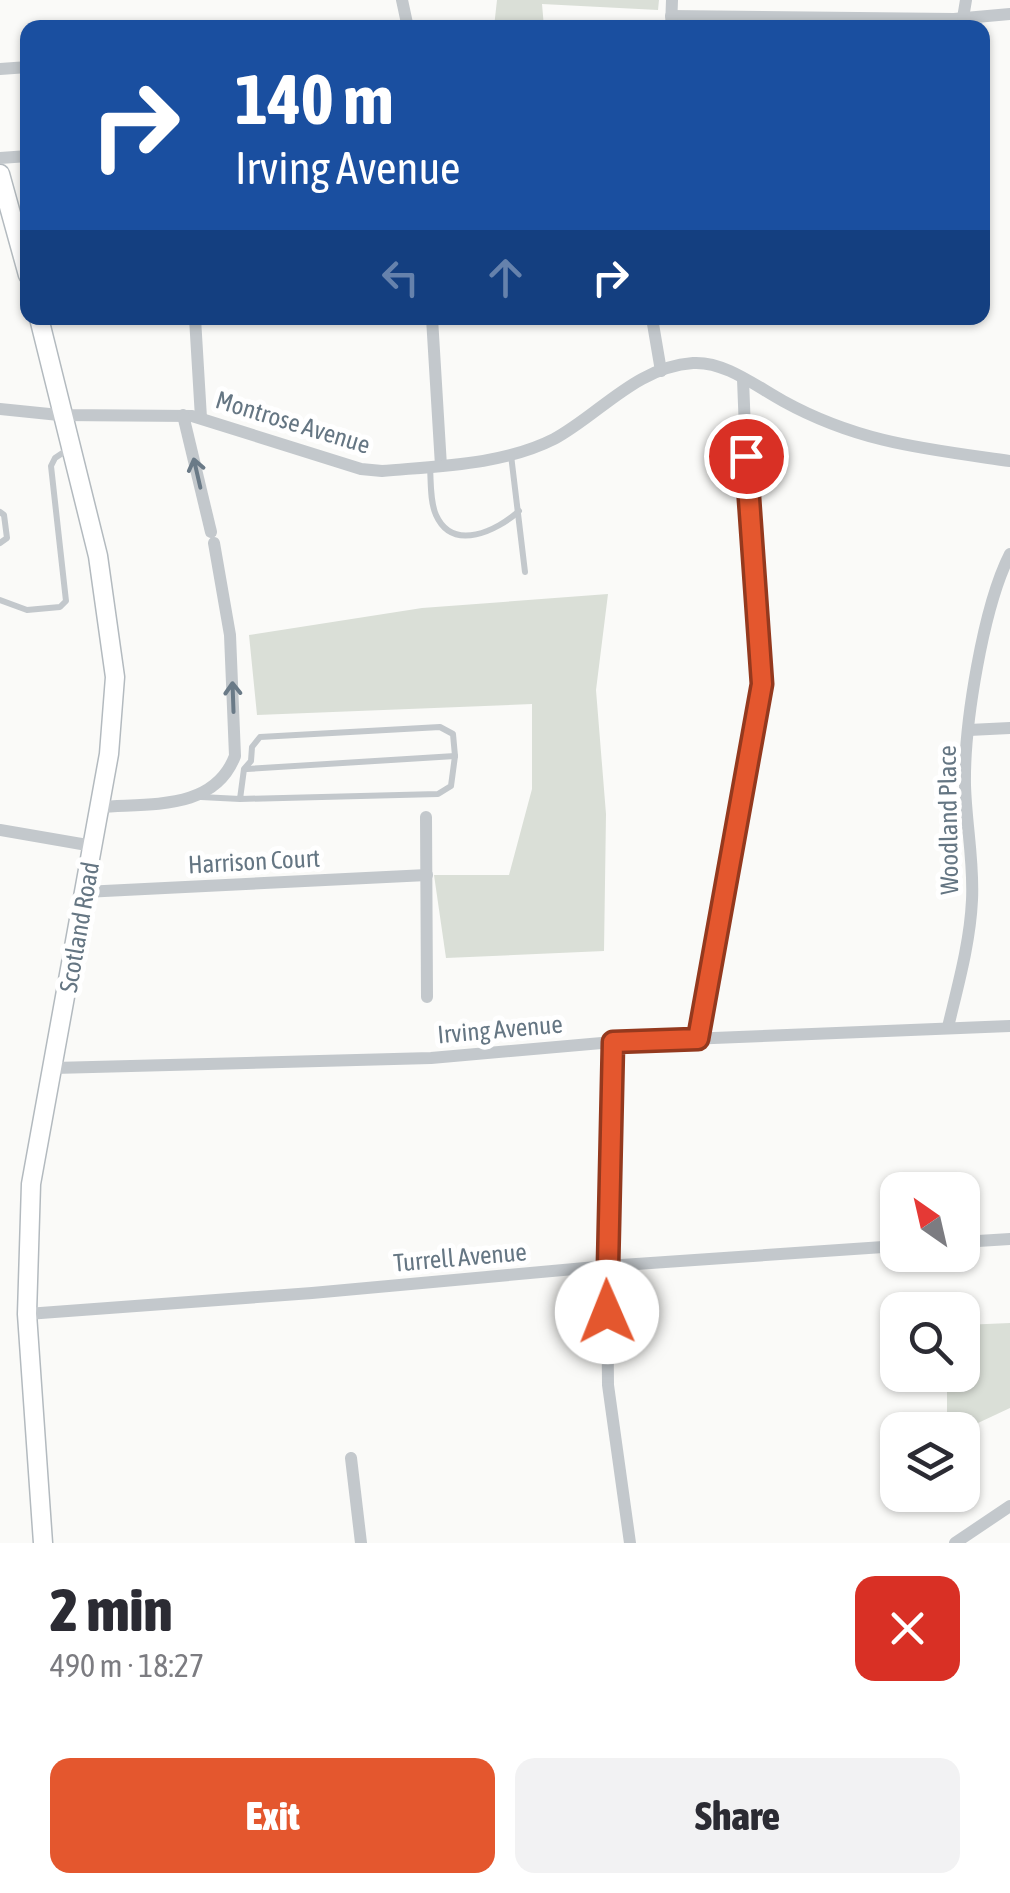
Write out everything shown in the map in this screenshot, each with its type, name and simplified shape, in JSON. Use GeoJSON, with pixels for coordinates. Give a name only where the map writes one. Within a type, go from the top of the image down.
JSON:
{"type":"FeatureCollection","features":[{"type":"Feature","properties":{"kind":"main road"},"geometry":{"type":"LineString","coordinates":[[0,174],[20,246]]}},
{"type":"Feature","properties":{"kind":"main road","name":"Scotland Road"},"geometry":{"type":"LineString","coordinates":[[40,325],[98,556],[115,677],[114,715],[100,806],[31,1184],[27,1314],[44,1543]]}},
{"type":"Feature","properties":{"kind":"street"},"geometry":{"type":"LineString","coordinates":[[964,18],[966,0]]}},
{"type":"Feature","properties":{"kind":"street"},"geometry":{"type":"LineString","coordinates":[[818,20],[1010,14]]}},
{"type":"Feature","properties":{"kind":"street"},"geometry":{"type":"LineString","coordinates":[[195,325],[201,418]]}},
{"type":"Feature","properties":{"kind":"street"},"geometry":{"type":"LineString","coordinates":[[432,325],[436,466]]}},
{"type":"Feature","properties":{"kind":"street"},"geometry":{"type":"LineString","coordinates":[[653,325],[661,371]]}},
{"type":"Feature","properties":{"kind":"street","name":"Montrose Avenue"},"geometry":{"type":"LineString","coordinates":[[0,409],[64,416],[183,415],[361,469],[436,466],[511,455],[555,438],[623,389],[661,371],[694,363],[722,368],[812,417],[849,432],[1010,461]]}},
{"type":"Feature","properties":{"kind":"street"},"geometry":{"type":"LineString","coordinates":[[698,1039],[762,684],[749,532],[744,379]]}},
{"type":"Feature","properties":{"kind":"street"},"geometry":{"type":"LineString","coordinates":[[100,806],[199,797],[237,768],[230,635],[183,415]]}},
{"type":"Feature","properties":{"kind":"street","name":"Woodland Place"},"geometry":{"type":"LineString","coordinates":[[948,1027],[972,906],[972,849],[965,789],[969,730],[985,630],[998,577],[1010,554]]}},
{"type":"Feature","properties":{"kind":"street"},"geometry":{"type":"LineString","coordinates":[[969,730],[1010,728]]}},
{"type":"Feature","properties":{"kind":"street"},"geometry":{"type":"LineString","coordinates":[[426,816],[427,997]]}},
{"type":"Feature","properties":{"kind":"street"},"geometry":{"type":"LineString","coordinates":[[0,830],[93,846]]}},
{"type":"Feature","properties":{"kind":"street","name":"Harrison Court"},"geometry":{"type":"LineString","coordinates":[[84,892],[427,875]]}},
{"type":"Feature","properties":{"kind":"street","name":"Irving Avenue"},"geometry":{"type":"LineString","coordinates":[[54,1068],[430,1058],[613,1042],[1010,1026]]}},
{"type":"Feature","properties":{"kind":"street"},"geometry":{"type":"LineString","coordinates":[[613,1042],[608,1385],[630,1543]]}},
{"type":"Feature","properties":{"kind":"street"},"geometry":{"type":"LineString","coordinates":[[980,1241],[1010,1239]]}},
{"type":"Feature","properties":{"kind":"street","name":"Turrell Avenue"},"geometry":{"type":"LineString","coordinates":[[27,1314],[880,1247]]}},
{"type":"Feature","properties":{"kind":"street"},"geometry":{"type":"LineString","coordinates":[[351,1458],[361,1543]]}},
{"type":"Feature","properties":{"kind":"street"},"geometry":{"type":"LineString","coordinates":[[955,1543],[1010,1506]]}},
{"type":"Feature","properties":{"kind":"lane"},"geometry":{"type":"LineString","coordinates":[[0,600],[27,610],[60,607],[66,601],[51,466],[55,458],[72,446]]}},
{"type":"Feature","properties":{"kind":"lane"},"geometry":{"type":"LineString","coordinates":[[511,455],[524,572]]}},
{"type":"Feature","properties":{"kind":"lane"},"geometry":{"type":"LineString","coordinates":[[436,466],[434,512],[446,529],[489,534],[519,511]]}},
{"type":"Feature","properties":{"kind":"lane"},"geometry":{"type":"LineString","coordinates":[[0,512],[4,515],[7,538],[0,543]]}},
{"type":"Feature","properties":{"kind":"lane"},"geometry":{"type":"LineString","coordinates":[[199,797],[438,794],[452,786],[453,734],[440,727],[260,737],[252,747],[251,762],[237,768]]}},
{"type":"Feature","properties":{"kind":"lane"},"geometry":{"type":"LineString","coordinates":[[237,768],[455,756]]}},
{"type":"Feature","properties":{"kind":"lane"},"geometry":{"type":"LineString","coordinates":[[237,768],[240,799]]}},
{"type":"Feature","properties":{"kind":"shaded area"},"geometry":{"type":"Polygon","coordinates":[[[497,0],[659,0],[658,10],[542,4],[543,20],[495,20],[497,0]]]}},
{"type":"Feature","properties":{"kind":"shaded area"},"geometry":{"type":"Polygon","coordinates":[[[608,594],[596,690],[606,814],[604,951],[446,958],[434,875],[509,875],[532,789],[532,704],[257,715],[249,635],[422,608],[608,594]]]}},
{"type":"Feature","properties":{"kind":"shaded area"},"geometry":{"type":"Polygon","coordinates":[[[1010,1323],[1010,1408],[980,1422],[980,1412],[947,1412],[947,1392],[980,1392],[980,1324],[1010,1323]]]}},
{"type":"Feature","properties":{"kind":"route"},"geometry":{"type":"LineString","coordinates":[[607,1312],[613,1042],[698,1039],[762,684],[746,456]]}}]}
